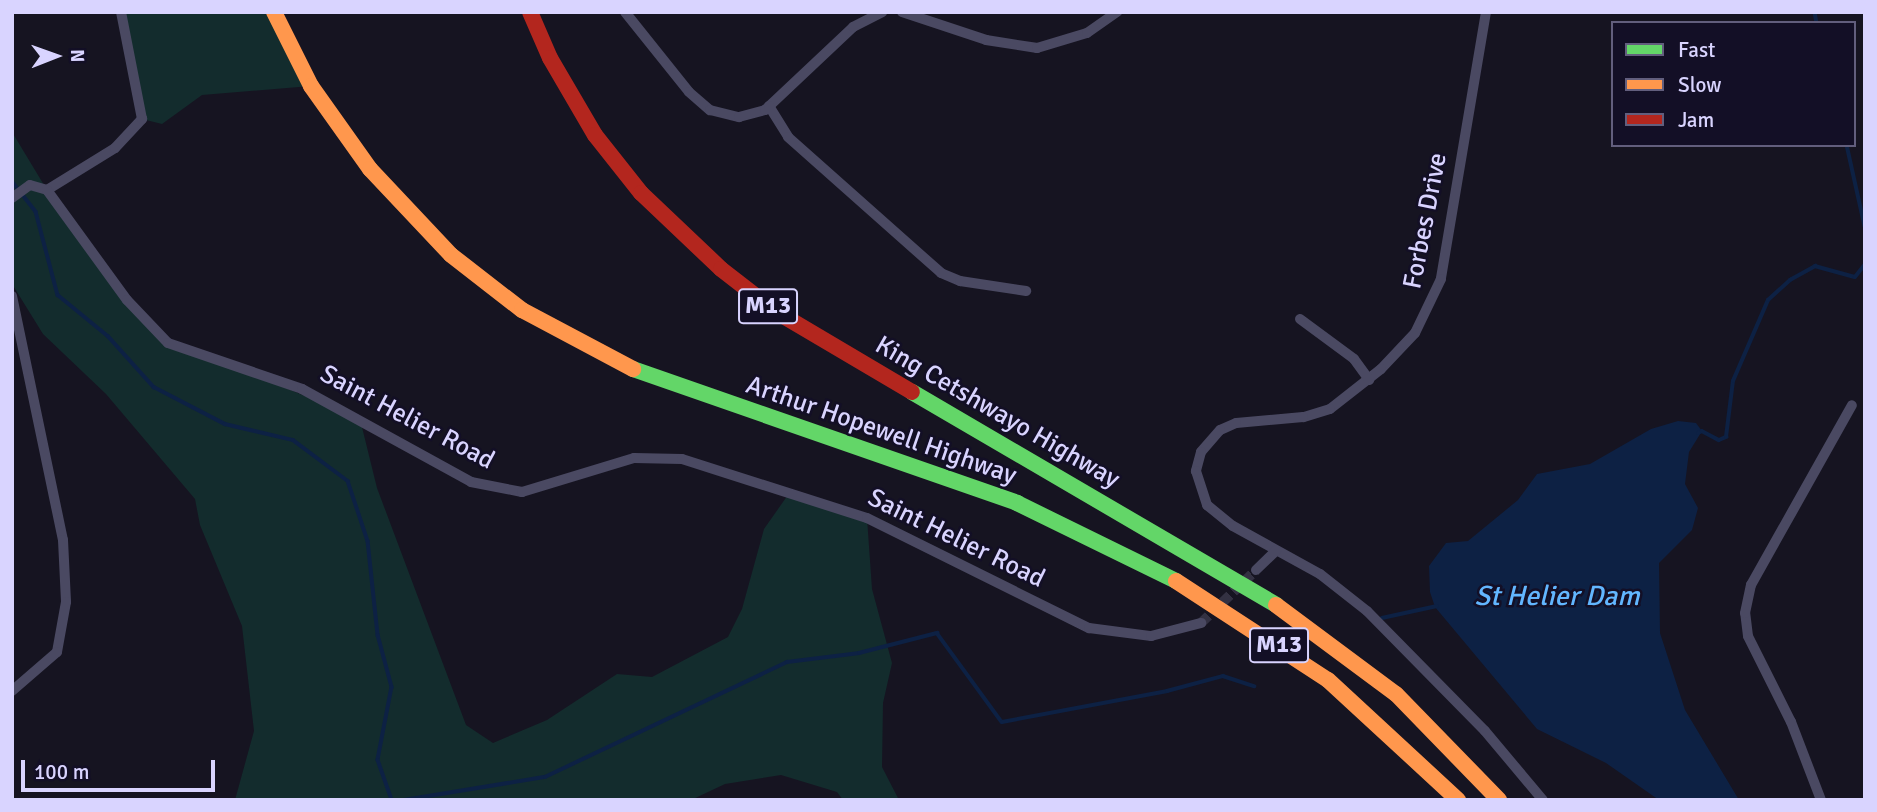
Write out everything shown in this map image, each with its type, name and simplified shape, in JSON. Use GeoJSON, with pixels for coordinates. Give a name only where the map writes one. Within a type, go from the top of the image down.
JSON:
{"type":"FeatureCollection","features":[{"type":"Feature","properties":{"kind":"highway","name":"Arthur Hopewell Highway"},"geometry":{"type":"LineString","coordinates":[[274,12],[331,117],[401,204],[451,255],[522,310],[602,355],[671,385],[965,484],[1074,528],[1156,569],[1273,641],[1328,680],[1458,800]]}},
{"type":"Feature","properties":{"kind":"highway","name":"King Cetshwayo Highway"},"geometry":{"type":"LineString","coordinates":[[530,12],[550,58],[595,135],[641,193],[722,269],[787,319],[1285,611],[1396,694],[1499,800]]}},
{"type":"Feature","properties":{"kind":"street"},"geometry":{"type":"LineString","coordinates":[[12,198],[22,187],[47,190],[114,148],[142,119],[121,12]]}},
{"type":"Feature","properties":{"kind":"street"},"geometry":{"type":"LineString","coordinates":[[625,12],[689,92],[710,110],[739,117],[757,114],[769,106],[853,27],[878,13]]}},
{"type":"Feature","properties":{"kind":"street"},"geometry":{"type":"LineString","coordinates":[[902,12],[986,40],[1037,48],[1077,37],[1117,12]]}},
{"type":"Feature","properties":{"kind":"street","name":"Forbes Drive"},"geometry":{"type":"LineString","coordinates":[[1276,551],[1206,506],[1196,471],[1201,452],[1212,437],[1236,423],[1315,415],[1369,380],[1415,332],[1441,279],[1486,12]]}},
{"type":"Feature","properties":{"kind":"street"},"geometry":{"type":"LineString","coordinates":[[769,106],[788,137],[942,273],[960,281],[1026,291]]}},
{"type":"Feature","properties":{"kind":"street","name":"Saint Helier Road"},"geometry":{"type":"LineString","coordinates":[[47,190],[127,300],[168,343],[302,389],[471,482],[494,489],[532,491],[634,458],[666,456],[867,518],[1089,628],[1152,636],[1202,623]]}},
{"type":"Feature","properties":{"kind":"street"},"geometry":{"type":"LineString","coordinates":[[12,296],[63,540],[66,602],[57,652],[12,691]]}},
{"type":"Feature","properties":{"kind":"street"},"geometry":{"type":"LineString","coordinates":[[1300,319],[1354,359],[1369,380]]}},
{"type":"Feature","properties":{"kind":"street"},"geometry":{"type":"LineString","coordinates":[[1821,800],[1791,722],[1748,636],[1745,613],[1751,585],[1852,405]]}},
{"type":"Feature","properties":{"kind":"street"},"geometry":{"type":"LineString","coordinates":[[1256,570],[1276,551],[1320,574],[1374,618],[1485,732],[1543,800]]}},
{"type":"Feature","properties":{"kind":"green space"},"geometry":{"type":"Polygon","coordinates":[[[121,12],[274,12],[311,86],[202,95],[162,124],[142,119],[121,12]]]}},
{"type":"Feature","properties":{"kind":"green space"},"geometry":{"type":"Polygon","coordinates":[[[12,132],[47,190],[156,334],[360,419],[377,488],[466,725],[493,743],[547,720],[617,674],[652,677],[728,637],[742,609],[764,529],[790,492],[867,518],[872,589],[892,663],[883,703],[882,767],[899,800],[843,800],[837,792],[781,775],[725,784],[691,800],[235,800],[254,731],[242,626],[200,525],[195,499],[106,394],[43,334],[12,284],[12,132]]]}},
{"type":"Feature","properties":{"kind":"water","name":"St Helier Dam"},"geometry":{"type":"Polygon","coordinates":[[[1678,421],[1696,423],[1702,431],[1689,452],[1685,484],[1698,508],[1692,530],[1659,563],[1660,633],[1685,710],[1739,800],[1659,800],[1606,763],[1537,729],[1435,607],[1430,592],[1429,566],[1446,543],[1468,541],[1518,500],[1537,474],[1590,464],[1651,429],[1678,421]]]}},
{"type":"Feature","properties":{"kind":"waterway"},"geometry":{"type":"LineString","coordinates":[[1815,12],[1817,21]]}},
{"type":"Feature","properties":{"kind":"waterway"},"geometry":{"type":"LineString","coordinates":[[1847,147],[1865,226]]}},
{"type":"Feature","properties":{"kind":"waterway"},"geometry":{"type":"LineString","coordinates":[[12,181],[36,212],[58,295],[108,336],[154,387],[225,424],[293,440],[348,481],[368,541],[378,635],[392,687],[378,760],[392,800]]}},
{"type":"Feature","properties":{"kind":"waterway"},"geometry":{"type":"LineString","coordinates":[[1698,433],[1702,431],[1719,440],[1726,437],[1733,381],[1768,300],[1790,280],[1815,266],[1855,277],[1865,264]]}},
{"type":"Feature","properties":{"kind":"waterway"},"geometry":{"type":"LineString","coordinates":[[1382,618],[1437,606]]}},
{"type":"Feature","properties":{"kind":"waterway"},"geometry":{"type":"LineString","coordinates":[[404,800],[545,777],[787,662],[859,653],[937,633],[1002,722],[1167,691],[1223,676],[1254,686]]}},
{"type":"Feature","properties":{"kind":"tunnel"},"geometry":{"type":"LineString","coordinates":[[1201,623],[1256,570]]}},
{"type":"Feature","properties":{"kind":"traffic: fast"},"geometry":{"type":"LineString","coordinates":[[633,369],[1017,503],[1176,581]]}},
{"type":"Feature","properties":{"kind":"traffic: fast"},"geometry":{"type":"LineString","coordinates":[[912,392],[1276,605]]}},
{"type":"Feature","properties":{"kind":"traffic: slow"},"geometry":{"type":"LineString","coordinates":[[274,12],[311,86],[370,169],[451,255],[522,310],[633,369]]}},
{"type":"Feature","properties":{"kind":"traffic: slow"},"geometry":{"type":"LineString","coordinates":[[1176,581],[1328,680],[1458,800]]}},
{"type":"Feature","properties":{"kind":"traffic: slow"},"geometry":{"type":"LineString","coordinates":[[1276,605],[1396,694],[1499,800]]}},
{"type":"Feature","properties":{"kind":"traffic: jam"},"geometry":{"type":"LineString","coordinates":[[530,12],[550,58],[595,135],[641,193],[721,269],[775,311],[912,392]]}}]}
